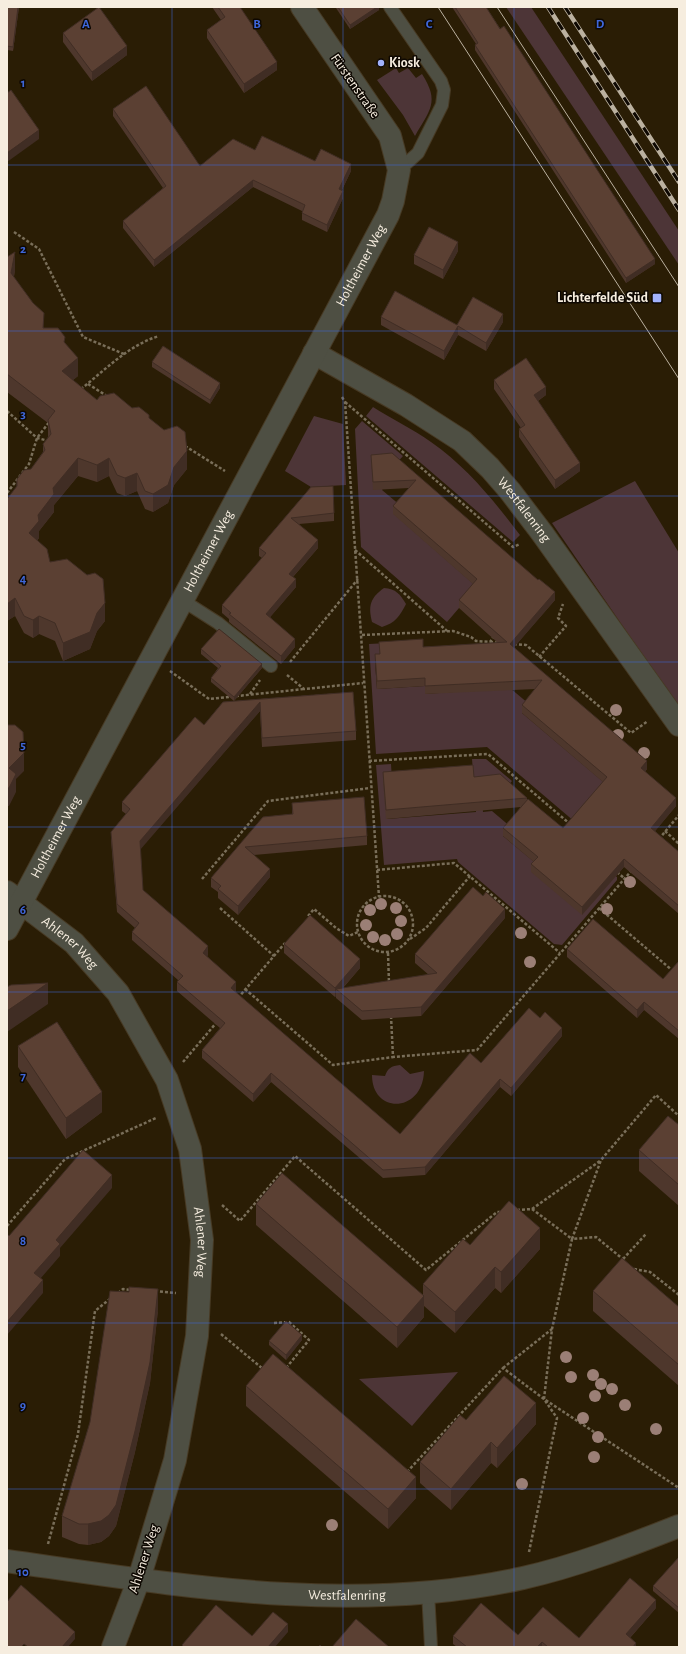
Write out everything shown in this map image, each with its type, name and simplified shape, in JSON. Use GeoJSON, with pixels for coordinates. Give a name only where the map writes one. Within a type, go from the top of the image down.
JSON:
{"type":"FeatureCollection","features":[{"type":"Feature","properties":{"kind":"street","name":"Fürstenstraße"},"geometry":{"type":"LineString","coordinates":[[302,7],[390,136],[403,167]]}},
{"type":"Feature","properties":{"kind":"street","name":"Holtheimer Weg"},"geometry":{"type":"LineString","coordinates":[[7,929],[14,897],[151,657],[388,215],[403,167]]}},
{"type":"Feature","properties":{"kind":"street","name":"Westfalenring"},"geometry":{"type":"LineString","coordinates":[[314,353],[406,405],[462,441],[505,485],[542,533],[673,717]]}},
{"type":"Feature","properties":{"kind":"street","name":"Ahlener Weg"},"geometry":{"type":"LineString","coordinates":[[14,897],[74,943],[118,993],[167,1080],[190,1149],[202,1240],[197,1336],[175,1460],[139,1580],[113,1647]]}},
{"type":"Feature","properties":{"kind":"street","name":"Westfalenring"},"geometry":{"type":"LineString","coordinates":[[7,1561],[139,1580],[283,1595],[354,1596],[428,1592],[467,1588],[523,1578],[588,1559],[679,1526]]}},
{"type":"Feature","properties":{"kind":"lane"},"geometry":{"type":"LineString","coordinates":[[390,7],[441,81],[444,90],[442,105],[418,153],[403,167]]}},
{"type":"Feature","properties":{"kind":"lane"},"geometry":{"type":"LineString","coordinates":[[182,600],[218,623],[271,666]]}},
{"type":"Feature","properties":{"kind":"lane"},"geometry":{"type":"LineString","coordinates":[[428,1592],[431,1647]]}},
{"type":"Feature","properties":{"kind":"path"},"geometry":{"type":"LineString","coordinates":[[14,232],[39,249],[83,337],[124,354]]}},
{"type":"Feature","properties":{"kind":"path"},"geometry":{"type":"LineString","coordinates":[[76,393],[124,354],[148,339],[159,336]]}},
{"type":"Feature","properties":{"kind":"path"},"geometry":{"type":"LineString","coordinates":[[88,384],[107,396]]}},
{"type":"Feature","properties":{"kind":"path"},"geometry":{"type":"LineString","coordinates":[[341,396],[345,402],[513,547],[542,533]]}},
{"type":"Feature","properties":{"kind":"path"},"geometry":{"type":"LineString","coordinates":[[345,402],[362,635],[363,683],[370,788],[379,897]]}},
{"type":"Feature","properties":{"kind":"path"},"geometry":{"type":"LineString","coordinates":[[7,411],[37,438],[49,440]]}},
{"type":"Feature","properties":{"kind":"path"},"geometry":{"type":"LineString","coordinates":[[7,493],[29,464],[37,438],[55,415]]}},
{"type":"Feature","properties":{"kind":"path"},"geometry":{"type":"LineString","coordinates":[[180,443],[225,472]]}},
{"type":"Feature","properties":{"kind":"path"},"geometry":{"type":"LineString","coordinates":[[355,549],[448,631]]}},
{"type":"Feature","properties":{"kind":"path"},"geometry":{"type":"LineString","coordinates":[[283,670],[358,579]]}},
{"type":"Feature","properties":{"kind":"path"},"geometry":{"type":"LineString","coordinates":[[539,657],[566,626],[558,618],[566,593],[580,587]]}},
{"type":"Feature","properties":{"kind":"path"},"geometry":{"type":"LineString","coordinates":[[362,635],[453,631],[471,637],[476,641],[504,643]]}},
{"type":"Feature","properties":{"kind":"path"},"geometry":{"type":"LineString","coordinates":[[490,642],[495,636]]}},
{"type":"Feature","properties":{"kind":"path"},"geometry":{"type":"LineString","coordinates":[[512,644],[526,645],[631,733],[673,717]]}},
{"type":"Feature","properties":{"kind":"path"},"geometry":{"type":"LineString","coordinates":[[151,657],[209,699],[363,683]]}},
{"type":"Feature","properties":{"kind":"path"},"geometry":{"type":"LineString","coordinates":[[271,666],[283,670],[304,689]]}},
{"type":"Feature","properties":{"kind":"path"},"geometry":{"type":"LineString","coordinates":[[369,761],[488,754],[572,826]]}},
{"type":"Feature","properties":{"kind":"path"},"geometry":{"type":"LineString","coordinates":[[202,879],[268,801],[370,788]]}},
{"type":"Feature","properties":{"kind":"path"},"geometry":{"type":"LineString","coordinates":[[655,843],[679,815]]}},
{"type":"Feature","properties":{"kind":"path"},"geometry":{"type":"LineString","coordinates":[[665,831],[679,844]]}},
{"type":"Feature","properties":{"kind":"path"},"geometry":{"type":"LineString","coordinates":[[377,870],[454,863],[560,954]]}},
{"type":"Feature","properties":{"kind":"path"},"geometry":{"type":"LineString","coordinates":[[245,989],[333,1065],[393,1057],[477,1050],[634,866]]}},
{"type":"Feature","properties":{"kind":"path"},"geometry":{"type":"LineString","coordinates":[[614,870],[624,878]]}},
{"type":"Feature","properties":{"kind":"path"},"geometry":{"type":"LineString","coordinates":[[410,939],[414,927],[412,914],[404,903],[393,897],[379,897],[369,901],[361,910],[357,920],[358,932],[364,943],[375,951],[388,953],[400,949],[410,939],[426,928],[470,876]]}},
{"type":"Feature","properties":{"kind":"path"},"geometry":{"type":"LineString","coordinates":[[220,908],[274,956]]}},
{"type":"Feature","properties":{"kind":"path"},"geometry":{"type":"LineString","coordinates":[[599,908],[679,976]]}},
{"type":"Feature","properties":{"kind":"path"},"geometry":{"type":"LineString","coordinates":[[304,921],[314,909],[336,928],[349,936],[358,932]]}},
{"type":"Feature","properties":{"kind":"path"},"geometry":{"type":"LineString","coordinates":[[235,1001],[289,938]]}},
{"type":"Feature","properties":{"kind":"path"},"geometry":{"type":"LineString","coordinates":[[388,953],[390,990]]}},
{"type":"Feature","properties":{"kind":"path"},"geometry":{"type":"LineString","coordinates":[[391,1012],[393,1057]]}},
{"type":"Feature","properties":{"kind":"path"},"geometry":{"type":"LineString","coordinates":[[167,1080],[219,1020]]}},
{"type":"Feature","properties":{"kind":"path"},"geometry":{"type":"LineString","coordinates":[[511,1211],[532,1209],[601,1160],[656,1095],[679,1116]]}},
{"type":"Feature","properties":{"kind":"path"},"geometry":{"type":"LineString","coordinates":[[7,1226],[65,1159],[177,1109]]}},
{"type":"Feature","properties":{"kind":"path"},"geometry":{"type":"LineString","coordinates":[[193,1179],[240,1221],[296,1156],[426,1270],[497,1212],[504,1212]]}},
{"type":"Feature","properties":{"kind":"path"},"geometry":{"type":"LineString","coordinates":[[523,1578],[557,1418],[544,1399],[552,1329],[572,1240],[601,1160]]}},
{"type":"Feature","properties":{"kind":"path"},"geometry":{"type":"LineString","coordinates":[[532,1209],[572,1240],[596,1237],[635,1270],[650,1272],[679,1295]]}},
{"type":"Feature","properties":{"kind":"path"},"geometry":{"type":"LineString","coordinates":[[623,1260],[646,1234]]}},
{"type":"Feature","properties":{"kind":"path"},"geometry":{"type":"LineString","coordinates":[[42,1566],[78,1434],[94,1311],[123,1289],[138,1290]]}},
{"type":"Feature","properties":{"kind":"path"},"geometry":{"type":"LineString","coordinates":[[154,1291],[199,1305],[267,1373]]}},
{"type":"Feature","properties":{"kind":"path"},"geometry":{"type":"LineString","coordinates":[[274,1323],[289,1322],[309,1340],[284,1370],[281,1367]]}},
{"type":"Feature","properties":{"kind":"path"},"geometry":{"type":"LineString","coordinates":[[401,1467],[407,1472],[503,1368],[552,1329]]}},
{"type":"Feature","properties":{"kind":"path"},"geometry":{"type":"LineString","coordinates":[[503,1368],[544,1399],[679,1488]]}},
{"type":"Feature","properties":{"kind":"shaded area"},"geometry":{"type":"Polygon","coordinates":[[[506,7],[531,7],[679,231],[679,265],[506,7]]]}},
{"type":"Feature","properties":{"kind":"shaded area"},"geometry":{"type":"Polygon","coordinates":[[[396,68],[399,73],[408,68],[416,78],[422,74],[431,92],[432,99],[429,112],[415,136],[403,115],[377,80],[396,68]]]}},
{"type":"Feature","properties":{"kind":"shaded area"},"geometry":{"type":"Polygon","coordinates":[[[373,407],[424,437],[456,462],[490,497],[520,535],[513,542],[366,416],[373,407]]]}},
{"type":"Feature","properties":{"kind":"shaded area"},"geometry":{"type":"Polygon","coordinates":[[[314,416],[343,424],[346,485],[311,487],[285,471],[314,416]]]}},
{"type":"Feature","properties":{"kind":"shaded area"},"geometry":{"type":"Polygon","coordinates":[[[362,421],[403,456],[395,465],[382,490],[401,506],[394,514],[477,587],[447,622],[361,547],[355,429],[362,421]]]}},
{"type":"Feature","properties":{"kind":"shaded area"},"geometry":{"type":"Polygon","coordinates":[[[635,481],[679,553],[679,708],[552,523],[635,481]]]}},
{"type":"Feature","properties":{"kind":"shaded area"},"geometry":{"type":"Polygon","coordinates":[[[384,588],[397,593],[402,597],[406,604],[397,618],[382,627],[372,622],[370,607],[373,599],[384,588]]]}},
{"type":"Feature","properties":{"kind":"shaded area"},"geometry":{"type":"Polygon","coordinates":[[[388,643],[380,663],[375,663],[377,689],[425,686],[425,694],[510,688],[529,704],[522,713],[607,785],[575,822],[487,747],[376,754],[369,644],[388,643]]]}},
{"type":"Feature","properties":{"kind":"shaded area"},"geometry":{"type":"Polygon","coordinates":[[[472,759],[486,759],[512,781],[506,788],[481,785],[483,812],[492,811],[511,827],[503,836],[538,865],[609,871],[617,877],[617,880],[562,945],[554,944],[458,862],[457,859],[384,865],[376,765],[391,764],[392,780],[387,819],[476,812],[472,759]]]}},
{"type":"Feature","properties":{"kind":"shaded area"},"geometry":{"type":"Polygon","coordinates":[[[400,1065],[410,1074],[424,1071],[421,1085],[415,1095],[407,1101],[398,1104],[388,1102],[380,1097],[374,1088],[372,1075],[385,1076],[390,1068],[400,1065]]]}},
{"type":"Feature","properties":{"kind":"shaded area"},"geometry":{"type":"Polygon","coordinates":[[[458,1372],[412,1426],[359,1379],[458,1372]]]}},
{"type":"Feature","properties":{"kind":"building"},"geometry":{"type":"Polygon","coordinates":[[[7,7],[18,7],[13,47],[7,46],[7,7]]]}},
{"type":"Feature","properties":{"kind":"building"},"geometry":{"type":"Polygon","coordinates":[[[99,7],[127,46],[92,72],[63,33],[99,7]]]}},
{"type":"Feature","properties":{"kind":"building"},"geometry":{"type":"Polygon","coordinates":[[[218,7],[240,7],[277,62],[244,84],[207,30],[225,17],[218,7]]]}},
{"type":"Feature","properties":{"kind":"building"},"geometry":{"type":"Polygon","coordinates":[[[338,7],[377,7],[350,25],[338,7]]]}},
{"type":"Feature","properties":{"kind":"building"},"geometry":{"type":"Polygon","coordinates":[[[455,7],[486,7],[500,29],[504,26],[655,259],[626,278],[475,45],[478,43],[455,7]]]}},
{"type":"Feature","properties":{"kind":"building"},"geometry":{"type":"Polygon","coordinates":[[[146,86],[200,166],[233,139],[255,150],[262,136],[315,161],[321,149],[351,164],[339,189],[343,191],[327,225],[302,213],[305,205],[253,180],[154,260],[123,221],[166,186],[113,109],[146,86]]]}},
{"type":"Feature","properties":{"kind":"building"},"geometry":{"type":"Polygon","coordinates":[[[11,90],[39,130],[7,153],[7,93],[11,90]]]}},
{"type":"Feature","properties":{"kind":"building"},"geometry":{"type":"Polygon","coordinates":[[[429,227],[458,242],[443,270],[414,255],[429,227]]]}},
{"type":"Feature","properties":{"kind":"building"},"geometry":{"type":"Polygon","coordinates":[[[15,252],[11,273],[33,303],[44,313],[43,328],[58,328],[65,337],[64,342],[78,358],[62,371],[97,400],[100,396],[114,393],[132,408],[139,407],[149,415],[149,418],[164,430],[177,426],[185,432],[187,451],[174,467],[168,485],[153,494],[145,491],[137,473],[125,478],[117,475],[109,458],[97,465],[78,458],[53,488],[54,494],[38,515],[39,521],[29,533],[47,549],[50,562],[67,559],[87,575],[95,573],[103,579],[105,603],[97,613],[90,632],[63,643],[55,623],[39,616],[33,620],[24,616],[15,598],[7,604],[7,499],[17,486],[17,479],[24,470],[31,469],[45,450],[43,444],[51,434],[48,420],[55,411],[7,374],[7,257],[15,252]]]}},
{"type":"Feature","properties":{"kind":"building"},"geometry":{"type":"Polygon","coordinates":[[[395,291],[457,325],[473,297],[503,314],[486,343],[458,326],[444,351],[381,317],[395,291]]]}},
{"type":"Feature","properties":{"kind":"building"},"geometry":{"type":"Polygon","coordinates":[[[163,346],[220,383],[210,400],[152,362],[163,346]]]}},
{"type":"Feature","properties":{"kind":"building"},"geometry":{"type":"Polygon","coordinates":[[[526,358],[546,387],[534,395],[580,463],[555,480],[519,429],[525,425],[494,380],[526,358]]]}},
{"type":"Feature","properties":{"kind":"building"},"geometry":{"type":"Polygon","coordinates":[[[392,453],[538,580],[539,579],[555,592],[510,644],[647,761],[641,768],[676,798],[651,828],[679,852],[679,906],[624,859],[582,907],[531,864],[538,857],[503,828],[528,799],[563,828],[607,777],[522,705],[542,680],[425,686],[425,678],[377,681],[375,654],[380,654],[379,642],[423,639],[423,647],[507,642],[459,600],[477,579],[393,506],[416,480],[373,482],[371,455],[392,453]]]}},
{"type":"Feature","properties":{"kind":"building"},"geometry":{"type":"Polygon","coordinates":[[[333,486],[334,513],[291,518],[318,540],[289,574],[296,579],[266,614],[295,639],[281,656],[229,614],[231,613],[222,605],[266,553],[259,548],[311,487],[333,486]]]}},
{"type":"Feature","properties":{"kind":"building"},"geometry":{"type":"Polygon","coordinates":[[[219,629],[262,664],[234,697],[211,678],[221,666],[201,649],[219,629]]]}},
{"type":"Feature","properties":{"kind":"building"},"geometry":{"type":"Polygon","coordinates":[[[353,692],[356,731],[262,738],[260,702],[140,841],[143,890],[208,946],[203,953],[236,982],[231,988],[400,1134],[470,1053],[481,1063],[529,1008],[540,1018],[545,1012],[562,1028],[511,1088],[500,1079],[425,1167],[383,1170],[271,1073],[253,1094],[202,1050],[225,1023],[177,982],[183,976],[132,932],[139,923],[117,904],[111,832],[130,809],[122,802],[195,717],[204,725],[223,702],[353,692]]]}},
{"type":"Feature","properties":{"kind":"building"},"geometry":{"type":"Polygon","coordinates":[[[7,725],[15,725],[23,732],[24,753],[9,768],[16,774],[9,788],[7,788],[7,725]]]}},
{"type":"Feature","properties":{"kind":"building"},"geometry":{"type":"Polygon","coordinates":[[[473,765],[474,777],[500,774],[527,798],[386,810],[383,772],[473,765]]]}},
{"type":"Feature","properties":{"kind":"building"},"geometry":{"type":"Polygon","coordinates":[[[364,797],[367,836],[245,847],[270,869],[238,906],[218,889],[221,886],[211,878],[263,817],[293,814],[292,803],[364,797]]]}},
{"type":"Feature","properties":{"kind":"building"},"geometry":{"type":"Polygon","coordinates":[[[473,887],[483,896],[486,892],[505,909],[421,1007],[362,1011],[336,989],[437,973],[415,954],[473,887]]]}},
{"type":"Feature","properties":{"kind":"building"},"geometry":{"type":"Polygon","coordinates":[[[310,915],[360,959],[335,988],[284,944],[310,915]]]}},
{"type":"Feature","properties":{"kind":"building"},"geometry":{"type":"Polygon","coordinates":[[[593,919],[663,979],[679,961],[679,1031],[644,1002],[637,1010],[567,949],[593,919]]]}},
{"type":"Feature","properties":{"kind":"building"},"geometry":{"type":"Polygon","coordinates":[[[48,983],[7,1011],[7,987],[11,985],[48,983]]]}},
{"type":"Feature","properties":{"kind":"building"},"geometry":{"type":"Polygon","coordinates":[[[57,1022],[102,1092],[66,1118],[18,1046],[57,1022]]]}},
{"type":"Feature","properties":{"kind":"building"},"geometry":{"type":"Polygon","coordinates":[[[668,1116],[679,1125],[679,1185],[639,1150],[668,1116]]]}},
{"type":"Feature","properties":{"kind":"building"},"geometry":{"type":"Polygon","coordinates":[[[83,1150],[112,1175],[56,1240],[60,1244],[34,1273],[43,1280],[7,1322],[7,1234],[9,1236],[83,1150]]]}},
{"type":"Feature","properties":{"kind":"building"},"geometry":{"type":"Polygon","coordinates":[[[282,1173],[424,1296],[397,1327],[256,1204],[282,1173]]]}},
{"type":"Feature","properties":{"kind":"building"},"geometry":{"type":"Polygon","coordinates":[[[509,1201],[540,1228],[501,1272],[495,1267],[455,1312],[423,1284],[463,1239],[470,1245],[509,1201]]]}},
{"type":"Feature","properties":{"kind":"building"},"geometry":{"type":"Polygon","coordinates":[[[622,1258],[679,1307],[679,1365],[593,1291],[622,1258]]]}},
{"type":"Feature","properties":{"kind":"building"},"geometry":{"type":"Polygon","coordinates":[[[129,1287],[158,1289],[150,1362],[135,1431],[116,1505],[109,1515],[101,1521],[88,1524],[79,1524],[62,1516],[90,1422],[110,1291],[129,1292],[129,1287]]]}},
{"type":"Feature","properties":{"kind":"building"},"geometry":{"type":"Polygon","coordinates":[[[286,1321],[302,1335],[286,1355],[269,1341],[286,1321]]]}},
{"type":"Feature","properties":{"kind":"building"},"geometry":{"type":"Polygon","coordinates":[[[273,1354],[416,1477],[388,1509],[246,1386],[273,1354]]]}},
{"type":"Feature","properties":{"kind":"building"},"geometry":{"type":"Polygon","coordinates":[[[504,1376],[536,1403],[497,1448],[491,1442],[451,1489],[420,1462],[460,1415],[466,1420],[504,1376]]]}},
{"type":"Feature","properties":{"kind":"building"},"geometry":{"type":"Polygon","coordinates":[[[679,1557],[679,1608],[653,1586],[679,1557]]]}},
{"type":"Feature","properties":{"kind":"building"},"geometry":{"type":"Polygon","coordinates":[[[630,1578],[656,1600],[626,1634],[636,1643],[633,1647],[548,1647],[542,1642],[537,1647],[467,1647],[453,1636],[481,1603],[518,1635],[543,1607],[579,1638],[630,1578]]]}},
{"type":"Feature","properties":{"kind":"building"},"geometry":{"type":"Polygon","coordinates":[[[21,1585],[75,1632],[62,1647],[28,1647],[24,1644],[21,1647],[7,1647],[7,1602],[21,1585]]]}},
{"type":"Feature","properties":{"kind":"building"},"geometry":{"type":"Polygon","coordinates":[[[216,1605],[252,1636],[273,1612],[288,1624],[268,1647],[184,1647],[182,1645],[216,1605]]]}},
{"type":"Feature","properties":{"kind":"building"},"geometry":{"type":"Polygon","coordinates":[[[356,1619],[389,1647],[332,1647],[356,1619]]]}},
{"type":"Feature","properties":{"kind":"tram line"},"geometry":{"type":"LineString","coordinates":[[438,7],[679,379]]}},
{"type":"Feature","properties":{"kind":"tram line"},"geometry":{"type":"LineString","coordinates":[[497,7],[679,287]]}},
{"type":"Feature","properties":{"kind":"railway"},"geometry":{"type":"LineString","coordinates":[[548,7],[679,210]]}},
{"type":"Feature","properties":{"kind":"railway"},"geometry":{"type":"LineString","coordinates":[[565,7],[679,182]]}},
{"type":"Feature","properties":{"kind":"place","name":"Kiosk"},"geometry":{"type":"Point","coordinates":[381,63]}},
{"type":"Feature","properties":{"kind":"place","name":"Lichterfelde Süd"},"geometry":{"type":"Point","coordinates":[657,298]}}]}
